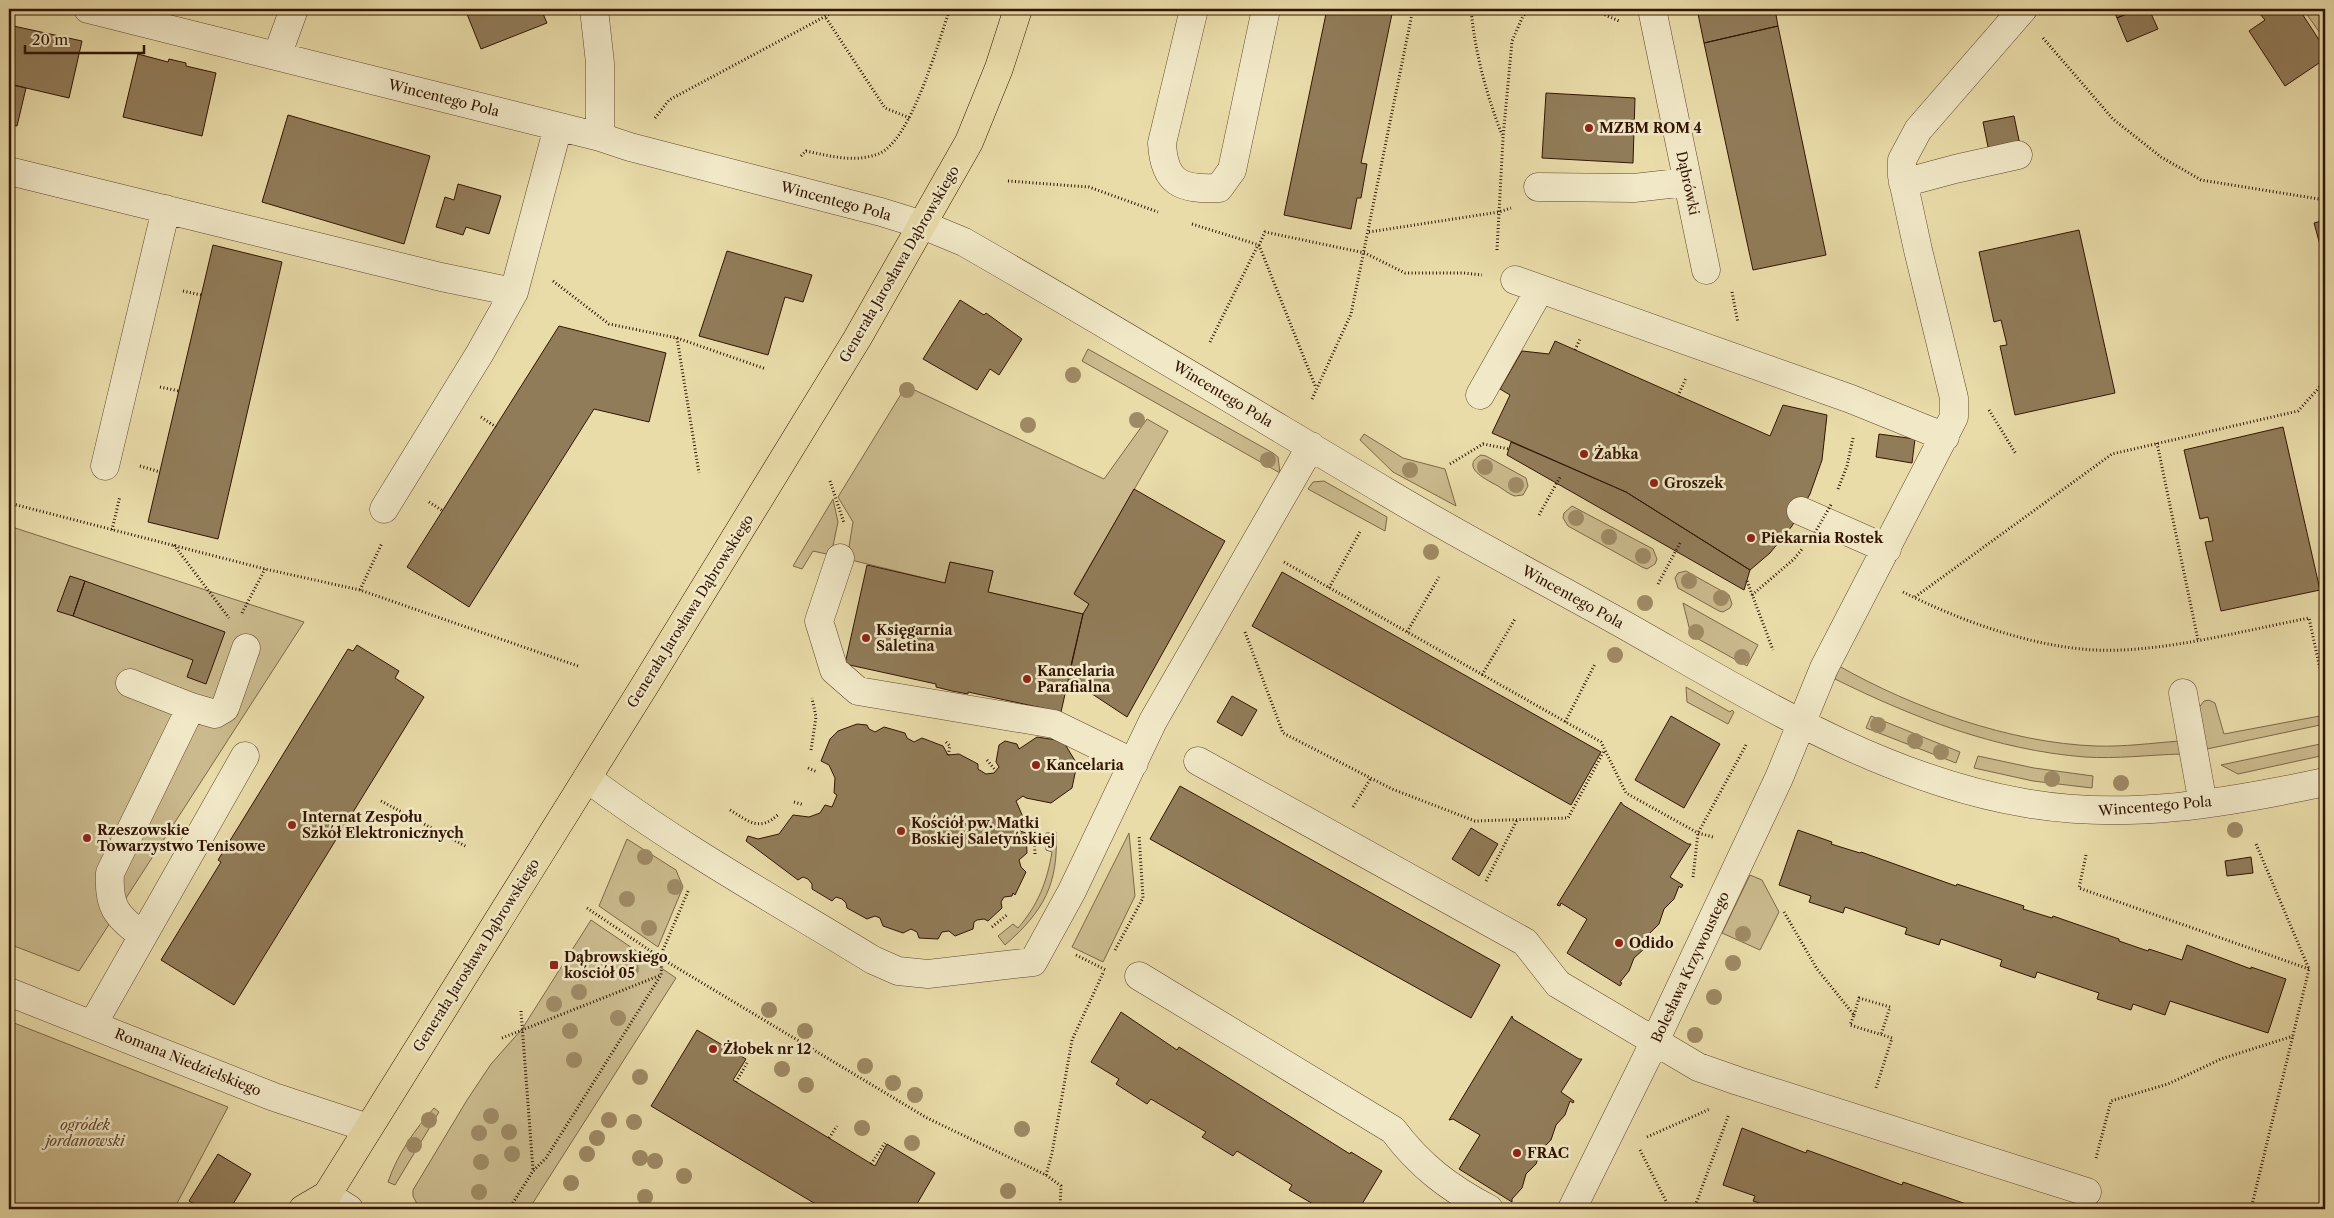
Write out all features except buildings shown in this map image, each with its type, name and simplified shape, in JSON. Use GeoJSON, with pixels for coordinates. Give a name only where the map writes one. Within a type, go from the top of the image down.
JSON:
{"type":"FeatureCollection","features":[{"type":"Feature","properties":{"kind":"main road","name":"Generała Jarosława Dąbrowskiego"},"geometry":{"type":"LineString","coordinates":[[303,1209],[334,1205],[368,1128],[587,778],[852,348],[969,142],[999,68],[1018,9]]}},
{"type":"Feature","properties":{"kind":"street","name":"Wincentego Pola"},"geometry":{"type":"LineString","coordinates":[[88,9],[600,137],[630,147],[923,225],[972,247],[1311,446],[1389,494],[1802,723],[1852,747],[1942,783],[2026,804],[2092,811],[2124,811],[2203,804],[2324,787]]}},
{"type":"Feature","properties":{"kind":"street"},"geometry":{"type":"LineString","coordinates":[[277,56],[294,9]]}},
{"type":"Feature","properties":{"kind":"street"},"geometry":{"type":"LineString","coordinates":[[594,9],[600,63],[600,137]]}},
{"type":"Feature","properties":{"kind":"street"},"geometry":{"type":"LineString","coordinates":[[1194,9],[1162,142],[1163,162],[1174,181],[1195,189],[1219,188],[1232,170],[1266,9]]}},
{"type":"Feature","properties":{"kind":"street","name":"Dąbrówki"},"geometry":{"type":"LineString","coordinates":[[1652,9],[1706,270]]}},
{"type":"Feature","properties":{"kind":"street","name":"Bolesława Krzywoustego"},"geometry":{"type":"LineString","coordinates":[[1572,1209],[1655,1040],[1792,751],[1824,668],[1954,417],[1954,398],[1904,184],[1902,160],[1918,130],[2021,11]]}},
{"type":"Feature","properties":{"kind":"street"},"geometry":{"type":"LineString","coordinates":[[384,509],[480,353],[514,292],[525,260],[558,127]]}},
{"type":"Feature","properties":{"kind":"street"},"geometry":{"type":"LineString","coordinates":[[1904,184],[1955,169],[2018,155]]}},
{"type":"Feature","properties":{"kind":"street"},"geometry":{"type":"LineString","coordinates":[[9,171],[432,275],[514,292]]}},
{"type":"Feature","properties":{"kind":"street"},"geometry":{"type":"LineString","coordinates":[[1538,187],[1634,188],[1687,182]]}},
{"type":"Feature","properties":{"kind":"street"},"geometry":{"type":"LineString","coordinates":[[105,466],[166,209]]}},
{"type":"Feature","properties":{"kind":"street"},"geometry":{"type":"LineString","coordinates":[[1480,395],[1517,282],[1851,399],[1945,437]]}},
{"type":"Feature","properties":{"kind":"street"},"geometry":{"type":"LineString","coordinates":[[587,778],[628,809],[707,859],[873,960],[898,971],[928,974],[1034,962],[1072,891],[1153,721],[1311,446]]}},
{"type":"Feature","properties":{"kind":"street"},"geometry":{"type":"LineString","coordinates":[[1801,511],[1887,549]]}},
{"type":"Feature","properties":{"kind":"street"},"geometry":{"type":"LineString","coordinates":[[840,558],[819,621],[834,670],[858,691],[1054,724],[1134,762]]}},
{"type":"Feature","properties":{"kind":"street"},"geometry":{"type":"LineString","coordinates":[[130,683],[191,707],[215,714],[225,708],[241,637]]}},
{"type":"Feature","properties":{"kind":"street"},"geometry":{"type":"LineString","coordinates":[[2183,692],[2203,804]]}},
{"type":"Feature","properties":{"kind":"street"},"geometry":{"type":"LineString","coordinates":[[142,935],[124,922],[112,907],[109,890],[110,873],[191,707]]}},
{"type":"Feature","properties":{"kind":"street"},"geometry":{"type":"LineString","coordinates":[[93,1024],[245,756]]}},
{"type":"Feature","properties":{"kind":"street"},"geometry":{"type":"LineString","coordinates":[[1198,761],[1525,942],[1558,984],[1698,1067],[2087,1192]]}},
{"type":"Feature","properties":{"kind":"street"},"geometry":{"type":"LineString","coordinates":[[1139,976],[1393,1130],[1412,1155],[1457,1192],[1489,1209]]}},
{"type":"Feature","properties":{"kind":"street","name":"Romana Niedzielskiego"},"geometry":{"type":"LineString","coordinates":[[9,992],[274,1097],[368,1128]]}},
{"type":"Feature","properties":{"kind":"path"},"geometry":{"type":"LineString","coordinates":[[630,147],[669,100],[826,18],[839,9]]}},
{"type":"Feature","properties":{"kind":"path"},"geometry":{"type":"LineString","coordinates":[[799,159],[806,151],[849,160],[879,154],[897,139],[910,118],[950,9]]}},
{"type":"Feature","properties":{"kind":"path"},"geometry":{"type":"LineString","coordinates":[[1312,399],[1351,314],[1365,253],[1413,9]]}},
{"type":"Feature","properties":{"kind":"path"},"geometry":{"type":"LineString","coordinates":[[1471,9],[1474,43],[1485,92],[1503,138]]}},
{"type":"Feature","properties":{"kind":"path"},"geometry":{"type":"LineString","coordinates":[[1210,342],[1265,232],[1365,253],[1405,273],[1464,273],[1517,282],[1499,212],[1503,138],[1512,41],[1523,16],[1530,9]]}},
{"type":"Feature","properties":{"kind":"path"},"geometry":{"type":"LineString","coordinates":[[2021,11],[2113,119],[2161,157],[2201,180],[2325,200]]}},
{"type":"Feature","properties":{"kind":"path"},"geometry":{"type":"LineString","coordinates":[[826,18],[885,108],[910,118]]}},
{"type":"Feature","properties":{"kind":"path"},"geometry":{"type":"LineString","coordinates":[[1008,181],[1089,187],[1167,216]]}},
{"type":"Feature","properties":{"kind":"path"},"geometry":{"type":"LineString","coordinates":[[1369,232],[1499,212],[1529,202],[1538,187]]}},
{"type":"Feature","properties":{"kind":"path"},"geometry":{"type":"LineString","coordinates":[[1185,222],[1259,245]]}},
{"type":"Feature","properties":{"kind":"path"},"geometry":{"type":"LineString","coordinates":[[1259,245],[1316,389]]}},
{"type":"Feature","properties":{"kind":"path"},"geometry":{"type":"LineString","coordinates":[[525,260],[609,324],[677,338],[766,369]]}},
{"type":"Feature","properties":{"kind":"path"},"geometry":{"type":"LineString","coordinates":[[178,290],[201,295]]}},
{"type":"Feature","properties":{"kind":"path"},"geometry":{"type":"LineString","coordinates":[[677,338],[699,473]]}},
{"type":"Feature","properties":{"kind":"path"},"geometry":{"type":"LineString","coordinates":[[1915,597],[2112,454],[2298,411],[2325,382]]}},
{"type":"Feature","properties":{"kind":"path"},"geometry":{"type":"LineString","coordinates":[[155,386],[179,391]]}},
{"type":"Feature","properties":{"kind":"path"},"geometry":{"type":"LineString","coordinates":[[1989,409],[2016,454]]}},
{"type":"Feature","properties":{"kind":"path"},"geometry":{"type":"LineString","coordinates":[[1840,484],[1848,466],[1853,433]]}},
{"type":"Feature","properties":{"kind":"path"},"geometry":{"type":"LineString","coordinates":[[2157,443],[2198,640]]}},
{"type":"Feature","properties":{"kind":"path"},"geometry":{"type":"LineString","coordinates":[[1450,464],[1483,444],[1509,449]]}},
{"type":"Feature","properties":{"kind":"path"},"geometry":{"type":"LineString","coordinates":[[1539,515],[1560,477]]}},
{"type":"Feature","properties":{"kind":"path"},"geometry":{"type":"LineString","coordinates":[[830,481],[844,526],[840,558]]}},
{"type":"Feature","properties":{"kind":"path"},"geometry":{"type":"LineString","coordinates":[[9,503],[266,569],[360,590],[578,666]]}},
{"type":"Feature","properties":{"kind":"path"},"geometry":{"type":"LineString","coordinates":[[1752,595],[1794,559],[1813,536],[1832,503]]}},
{"type":"Feature","properties":{"kind":"path"},"geometry":{"type":"LineString","coordinates":[[1328,588],[1361,530]]}},
{"type":"Feature","properties":{"kind":"path"},"geometry":{"type":"LineString","coordinates":[[360,590],[376,551],[386,536]]}},
{"type":"Feature","properties":{"kind":"path"},"geometry":{"type":"LineString","coordinates":[[1658,584],[1680,544]]}},
{"type":"Feature","properties":{"kind":"path"},"geometry":{"type":"LineString","coordinates":[[174,545],[241,637]]}},
{"type":"Feature","properties":{"kind":"path"},"geometry":{"type":"LineString","coordinates":[[1277,558],[1601,742],[1626,793],[1698,833],[1747,846]]}},
{"type":"Feature","properties":{"kind":"path"},"geometry":{"type":"LineString","coordinates":[[241,637],[252,590],[266,569]]}},
{"type":"Feature","properties":{"kind":"path"},"geometry":{"type":"LineString","coordinates":[[1407,632],[1439,577]]}},
{"type":"Feature","properties":{"kind":"path"},"geometry":{"type":"LineString","coordinates":[[1747,581],[1773,650]]}},
{"type":"Feature","properties":{"kind":"path"},"geometry":{"type":"LineString","coordinates":[[1897,588],[2000,631],[2069,648],[2121,650],[2198,640],[2309,618],[2325,692]]}},
{"type":"Feature","properties":{"kind":"path"},"geometry":{"type":"LineString","coordinates":[[1482,675],[1515,619]]}},
{"type":"Feature","properties":{"kind":"path"},"geometry":{"type":"LineString","coordinates":[[1241,622],[1283,733],[1392,789],[1475,821],[1568,818],[1604,751]]}},
{"type":"Feature","properties":{"kind":"path"},"geometry":{"type":"LineString","coordinates":[[1565,722],[1595,664]]}},
{"type":"Feature","properties":{"kind":"path"},"geometry":{"type":"LineString","coordinates":[[810,692],[816,717],[811,750]]}},
{"type":"Feature","properties":{"kind":"path"},"geometry":{"type":"LineString","coordinates":[[946,741],[950,746],[948,755]]}},
{"type":"Feature","properties":{"kind":"path"},"geometry":{"type":"LineString","coordinates":[[1692,885],[1698,833],[1746,745]]}},
{"type":"Feature","properties":{"kind":"path"},"geometry":{"type":"LineString","coordinates":[[987,760],[996,770]]}},
{"type":"Feature","properties":{"kind":"path"},"geometry":{"type":"LineString","coordinates":[[808,768],[817,772]]}},
{"type":"Feature","properties":{"kind":"path"},"geometry":{"type":"LineString","coordinates":[[381,801],[467,847]]}},
{"type":"Feature","properties":{"kind":"path"},"geometry":{"type":"LineString","coordinates":[[794,802],[804,805]]}},
{"type":"Feature","properties":{"kind":"path"},"geometry":{"type":"LineString","coordinates":[[730,810],[759,825],[769,823],[779,814]]}},
{"type":"Feature","properties":{"kind":"path"},"geometry":{"type":"LineString","coordinates":[[1470,910],[1517,820]]}},
{"type":"Feature","properties":{"kind":"path"},"geometry":{"type":"LineString","coordinates":[[1113,954],[1142,898],[1138,827]]}},
{"type":"Feature","properties":{"kind":"path"},"geometry":{"type":"LineString","coordinates":[[1034,832],[1035,854]]}},
{"type":"Feature","properties":{"kind":"path"},"geometry":{"type":"LineString","coordinates":[[2251,1209],[2309,969],[2256,844]]}},
{"type":"Feature","properties":{"kind":"path"},"geometry":{"type":"LineString","coordinates":[[2086,855],[2078,888],[2309,969]]}},
{"type":"Feature","properties":{"kind":"path"},"geometry":{"type":"LineString","coordinates":[[509,1209],[533,1171],[546,1158],[661,975],[664,960],[663,950],[688,890],[707,859]]}},
{"type":"Feature","properties":{"kind":"path"},"geometry":{"type":"LineString","coordinates":[[587,908],[664,960],[927,1118],[1046,1176],[1061,1186],[1060,1209]]}},
{"type":"Feature","properties":{"kind":"path"},"geometry":{"type":"LineString","coordinates":[[1784,912],[1817,969],[1854,1015]]}},
{"type":"Feature","properties":{"kind":"path"},"geometry":{"type":"LineString","coordinates":[[992,927],[1008,914]]}},
{"type":"Feature","properties":{"kind":"path"},"geometry":{"type":"LineString","coordinates":[[1046,940],[1125,980],[1139,976]]}},
{"type":"Feature","properties":{"kind":"path"},"geometry":{"type":"LineString","coordinates":[[1046,1176],[1052,1153],[1072,1040],[1109,961]]}},
{"type":"Feature","properties":{"kind":"path"},"geometry":{"type":"LineString","coordinates":[[502,1038],[661,975]]}},
{"type":"Feature","properties":{"kind":"path"},"geometry":{"type":"LineString","coordinates":[[1865,1122],[1892,1038],[1881,1035],[1850,1025],[1859,998],[1890,1007],[1881,1035]]}},
{"type":"Feature","properties":{"kind":"path"},"geometry":{"type":"LineString","coordinates":[[521,1011],[533,1171]]}},
{"type":"Feature","properties":{"kind":"path"},"geometry":{"type":"LineString","coordinates":[[2087,1192],[2111,1101],[2168,1084],[2221,1059],[2293,1036]]}},
{"type":"Feature","properties":{"kind":"path"},"geometry":{"type":"LineString","coordinates":[[736,1082],[747,1063]]}},
{"type":"Feature","properties":{"kind":"path"},"geometry":{"type":"LineString","coordinates":[[1644,1138],[1717,1106]]}},
{"type":"Feature","properties":{"kind":"path"},"geometry":{"type":"LineString","coordinates":[[1694,1209],[1732,1107]]}},
{"type":"Feature","properties":{"kind":"path"},"geometry":{"type":"LineString","coordinates":[[829,1138],[837,1126]]}},
{"type":"Feature","properties":{"kind":"path"},"geometry":{"type":"LineString","coordinates":[[1635,1142],[1670,1209]]}},
{"type":"Feature","properties":{"kind":"path"},"geometry":{"type":"LineString","coordinates":[[871,1164],[885,1143]]}},
{"type":"Feature","properties":{"kind":"green space"},"geometry":{"type":"Polygon","coordinates":[[[2303,9],[2325,9],[2325,40],[2303,9]]]}},
{"type":"Feature","properties":{"kind":"green space"},"geometry":{"type":"Polygon","coordinates":[[[1088,349],[1273,453],[1278,457],[1280,473],[1082,361],[1088,349]]]}},
{"type":"Feature","properties":{"kind":"green space"},"geometry":{"type":"Polygon","coordinates":[[[906,386],[1104,479],[1147,419],[1168,431],[1074,593],[1089,604],[1083,614],[988,592],[993,571],[950,562],[945,583],[847,559],[853,522],[838,497],[906,386]]]}},
{"type":"Feature","properties":{"kind":"green space"},"geometry":{"type":"Polygon","coordinates":[[[1364,434],[1403,458],[1445,469],[1456,506],[1393,472],[1360,440],[1364,434]]]}},
{"type":"Feature","properties":{"kind":"green space"},"geometry":{"type":"Polygon","coordinates":[[[1481,455],[1526,478],[1528,486],[1523,495],[1515,496],[1477,473],[1473,464],[1481,455]]]}},
{"type":"Feature","properties":{"kind":"green space"},"geometry":{"type":"Polygon","coordinates":[[[1324,481],[1387,517],[1385,531],[1308,489],[1313,482],[1324,481]]]}},
{"type":"Feature","properties":{"kind":"green space"},"geometry":{"type":"Polygon","coordinates":[[[833,499],[838,522],[831,555],[813,551],[802,569],[793,566],[833,499]]]}},
{"type":"Feature","properties":{"kind":"green space"},"geometry":{"type":"Polygon","coordinates":[[[1572,506],[1653,549],[1657,559],[1655,564],[1647,569],[1642,567],[1568,526],[1563,518],[1564,513],[1572,506]]]}},
{"type":"Feature","properties":{"kind":"green space","name":"Rzeszowskie Towarzystwo Tenisowe"},"geometry":{"type":"Polygon","coordinates":[[[9,526],[304,622],[79,971],[9,944],[9,526]]]}},
{"type":"Feature","properties":{"kind":"green space"},"geometry":{"type":"Polygon","coordinates":[[[1686,571],[1729,595],[1732,604],[1730,608],[1723,612],[1719,611],[1678,588],[1675,578],[1678,573],[1686,571]]]}},
{"type":"Feature","properties":{"kind":"green space"},"geometry":{"type":"Polygon","coordinates":[[[1683,603],[1758,645],[1747,666],[1691,635],[1683,603]]]}},
{"type":"Feature","properties":{"kind":"green space"},"geometry":{"type":"Polygon","coordinates":[[[1839,666],[1898,696],[1963,721],[1996,730],[2030,738],[2096,746],[2180,741],[2180,754],[2085,757],[2052,753],[1988,740],[1925,719],[1835,679],[1839,666]]]}},
{"type":"Feature","properties":{"kind":"green space"},"geometry":{"type":"Polygon","coordinates":[[[1686,687],[1730,712],[1732,710],[1734,712],[1728,724],[1687,702],[1686,687]]]}},
{"type":"Feature","properties":{"kind":"green space"},"geometry":{"type":"Polygon","coordinates":[[[2209,700],[2215,703],[2224,734],[2325,715],[2325,724],[2207,749],[2197,710],[2204,701],[2209,700]]]}},
{"type":"Feature","properties":{"kind":"green space"},"geometry":{"type":"Polygon","coordinates":[[[1871,716],[1960,752],[1956,763],[1866,728],[1871,716]]]}},
{"type":"Feature","properties":{"kind":"green space"},"geometry":{"type":"Polygon","coordinates":[[[2325,743],[2325,755],[2238,774],[2221,765],[2325,743]]]}},
{"type":"Feature","properties":{"kind":"green space"},"geometry":{"type":"Polygon","coordinates":[[[1978,756],[2034,768],[2093,776],[2092,788],[2033,781],[1974,768],[1978,756]]]}},
{"type":"Feature","properties":{"kind":"green space"},"geometry":{"type":"Polygon","coordinates":[[[1056,832],[1055,867],[1046,896],[1029,921],[1005,945],[998,936],[1013,924],[1018,928],[1031,911],[1041,893],[1052,852],[1046,850],[1046,833],[1056,832]]]}},
{"type":"Feature","properties":{"kind":"green space"},"geometry":{"type":"Polygon","coordinates":[[[1129,833],[1135,896],[1103,962],[1072,947],[1129,833]]]}},
{"type":"Feature","properties":{"kind":"green space"},"geometry":{"type":"Polygon","coordinates":[[[627,839],[676,870],[683,887],[658,947],[599,906],[627,839]]]}},
{"type":"Feature","properties":{"kind":"green space"},"geometry":{"type":"Polygon","coordinates":[[[1750,875],[1762,880],[1779,912],[1760,950],[1722,933],[1750,875]]]}},
{"type":"Feature","properties":{"kind":"green space"},"geometry":{"type":"Polygon","coordinates":[[[591,920],[676,978],[529,1209],[419,1208],[413,1196],[413,1190],[467,1100],[491,1064],[522,1029],[591,920]]]}},
{"type":"Feature","properties":{"kind":"green space","name":"ogródek jordanowski"},"geometry":{"type":"Polygon","coordinates":[[[9,1021],[228,1107],[174,1209],[9,1209],[9,1021]]]}},
{"type":"Feature","properties":{"kind":"green space"},"geometry":{"type":"Polygon","coordinates":[[[434,1108],[439,1112],[395,1185],[388,1182],[396,1162],[407,1143],[434,1108]]]}},
{"type":"Feature","properties":{"kind":"place","name":"MZBM ROM 4"},"geometry":{"type":"Point","coordinates":[1589,128]}},
{"type":"Feature","properties":{"kind":"place","name":"Żabka"},"geometry":{"type":"Point","coordinates":[1584,454]}},
{"type":"Feature","properties":{"kind":"place","name":"Groszek"},"geometry":{"type":"Point","coordinates":[1654,483]}},
{"type":"Feature","properties":{"kind":"place","name":"Piekarnia Rostek"},"geometry":{"type":"Point","coordinates":[1751,538]}},
{"type":"Feature","properties":{"kind":"place","name":"Księgarnia Saletina"},"geometry":{"type":"Point","coordinates":[866,638]}},
{"type":"Feature","properties":{"kind":"place","name":"Kancelaria Parafialna"},"geometry":{"type":"Point","coordinates":[1027,679]}},
{"type":"Feature","properties":{"kind":"place","name":"Kancelaria"},"geometry":{"type":"Point","coordinates":[1036,765]}},
{"type":"Feature","properties":{"kind":"place","name":"Internat Zespołu Szkół Elektronicznych"},"geometry":{"type":"Point","coordinates":[292,825]}},
{"type":"Feature","properties":{"kind":"place","name":"Kościół pw. Matki Boskiej Saletyńskiej"},"geometry":{"type":"Point","coordinates":[901,831]}},
{"type":"Feature","properties":{"kind":"place","name":"Rzeszowskie Towarzystwo Tenisowe"},"geometry":{"type":"Point","coordinates":[87,838]}},
{"type":"Feature","properties":{"kind":"place","name":"Odido"},"geometry":{"type":"Point","coordinates":[1619,943]}},
{"type":"Feature","properties":{"kind":"place","name":"Dąbrowskiego kościół 05"},"geometry":{"type":"Point","coordinates":[554,965]}},
{"type":"Feature","properties":{"kind":"place","name":"Żłobek nr 12"},"geometry":{"type":"Point","coordinates":[713,1049]}},
{"type":"Feature","properties":{"kind":"place","name":"FRAC"},"geometry":{"type":"Point","coordinates":[1517,1153]}}]}
